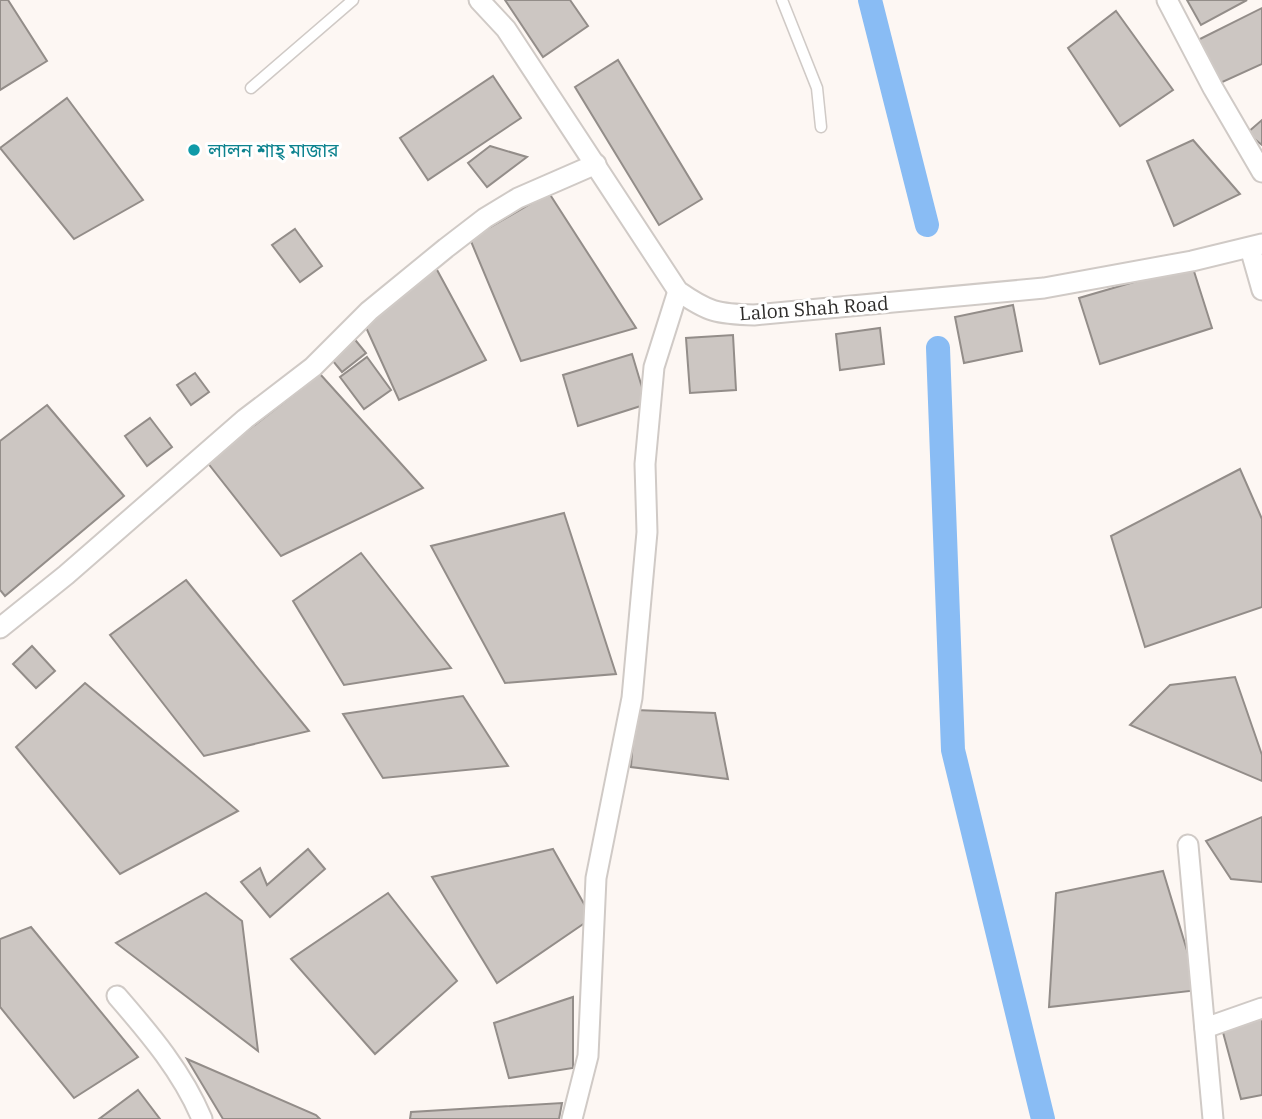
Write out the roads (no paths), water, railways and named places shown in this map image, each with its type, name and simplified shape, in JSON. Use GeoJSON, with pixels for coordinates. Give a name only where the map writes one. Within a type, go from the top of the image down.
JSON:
{"type":"FeatureCollection","features":[{"type":"Feature","properties":{"kind":"street","name":"Lalon Shah Road"},"geometry":{"type":"LineString","coordinates":[[479,0],[506,29],[678,291],[705,309],[726,314],[754,315],[1044,288],[1192,261],[1256,246]]}},
{"type":"Feature","properties":{"kind":"street"},"geometry":{"type":"LineString","coordinates":[[1167,0],[1213,88],[1262,172]]}},
{"type":"Feature","properties":{"kind":"street"},"geometry":{"type":"LineString","coordinates":[[0,628],[66,575],[244,419],[313,367],[369,312],[446,248],[485,218],[518,198],[596,164]]}},
{"type":"Feature","properties":{"kind":"street"},"geometry":{"type":"LineString","coordinates":[[1256,246],[1262,290]]}},
{"type":"Feature","properties":{"kind":"street"},"geometry":{"type":"LineString","coordinates":[[572,1119],[588,1056],[596,878],[632,698],[647,532],[645,464],[654,367],[678,291]]}},
{"type":"Feature","properties":{"kind":"street"},"geometry":{"type":"LineString","coordinates":[[1188,845],[1213,1119]]}},
{"type":"Feature","properties":{"kind":"street"},"geometry":{"type":"LineString","coordinates":[[117,996],[159,1046],[202,1119]]}},
{"type":"Feature","properties":{"kind":"street"},"geometry":{"type":"LineString","coordinates":[[1205,1028],[1262,1008]]}},
{"type":"Feature","properties":{"kind":"lane"},"geometry":{"type":"LineString","coordinates":[[251,88],[353,0]]}},
{"type":"Feature","properties":{"kind":"lane"},"geometry":{"type":"LineString","coordinates":[[782,0],[817,88],[821,127]]}},
{"type":"Feature","properties":{"kind":"waterway"},"geometry":{"type":"LineString","coordinates":[[870,0],[927,225]]}},
{"type":"Feature","properties":{"kind":"waterway"},"geometry":{"type":"LineString","coordinates":[[938,348],[953,750],[1043,1119]]}},
{"type":"Feature","properties":{"kind":"place","name":"লালন শাহ্‌ মাজার"},"geometry":{"type":"Point","coordinates":[194,150]}}]}
